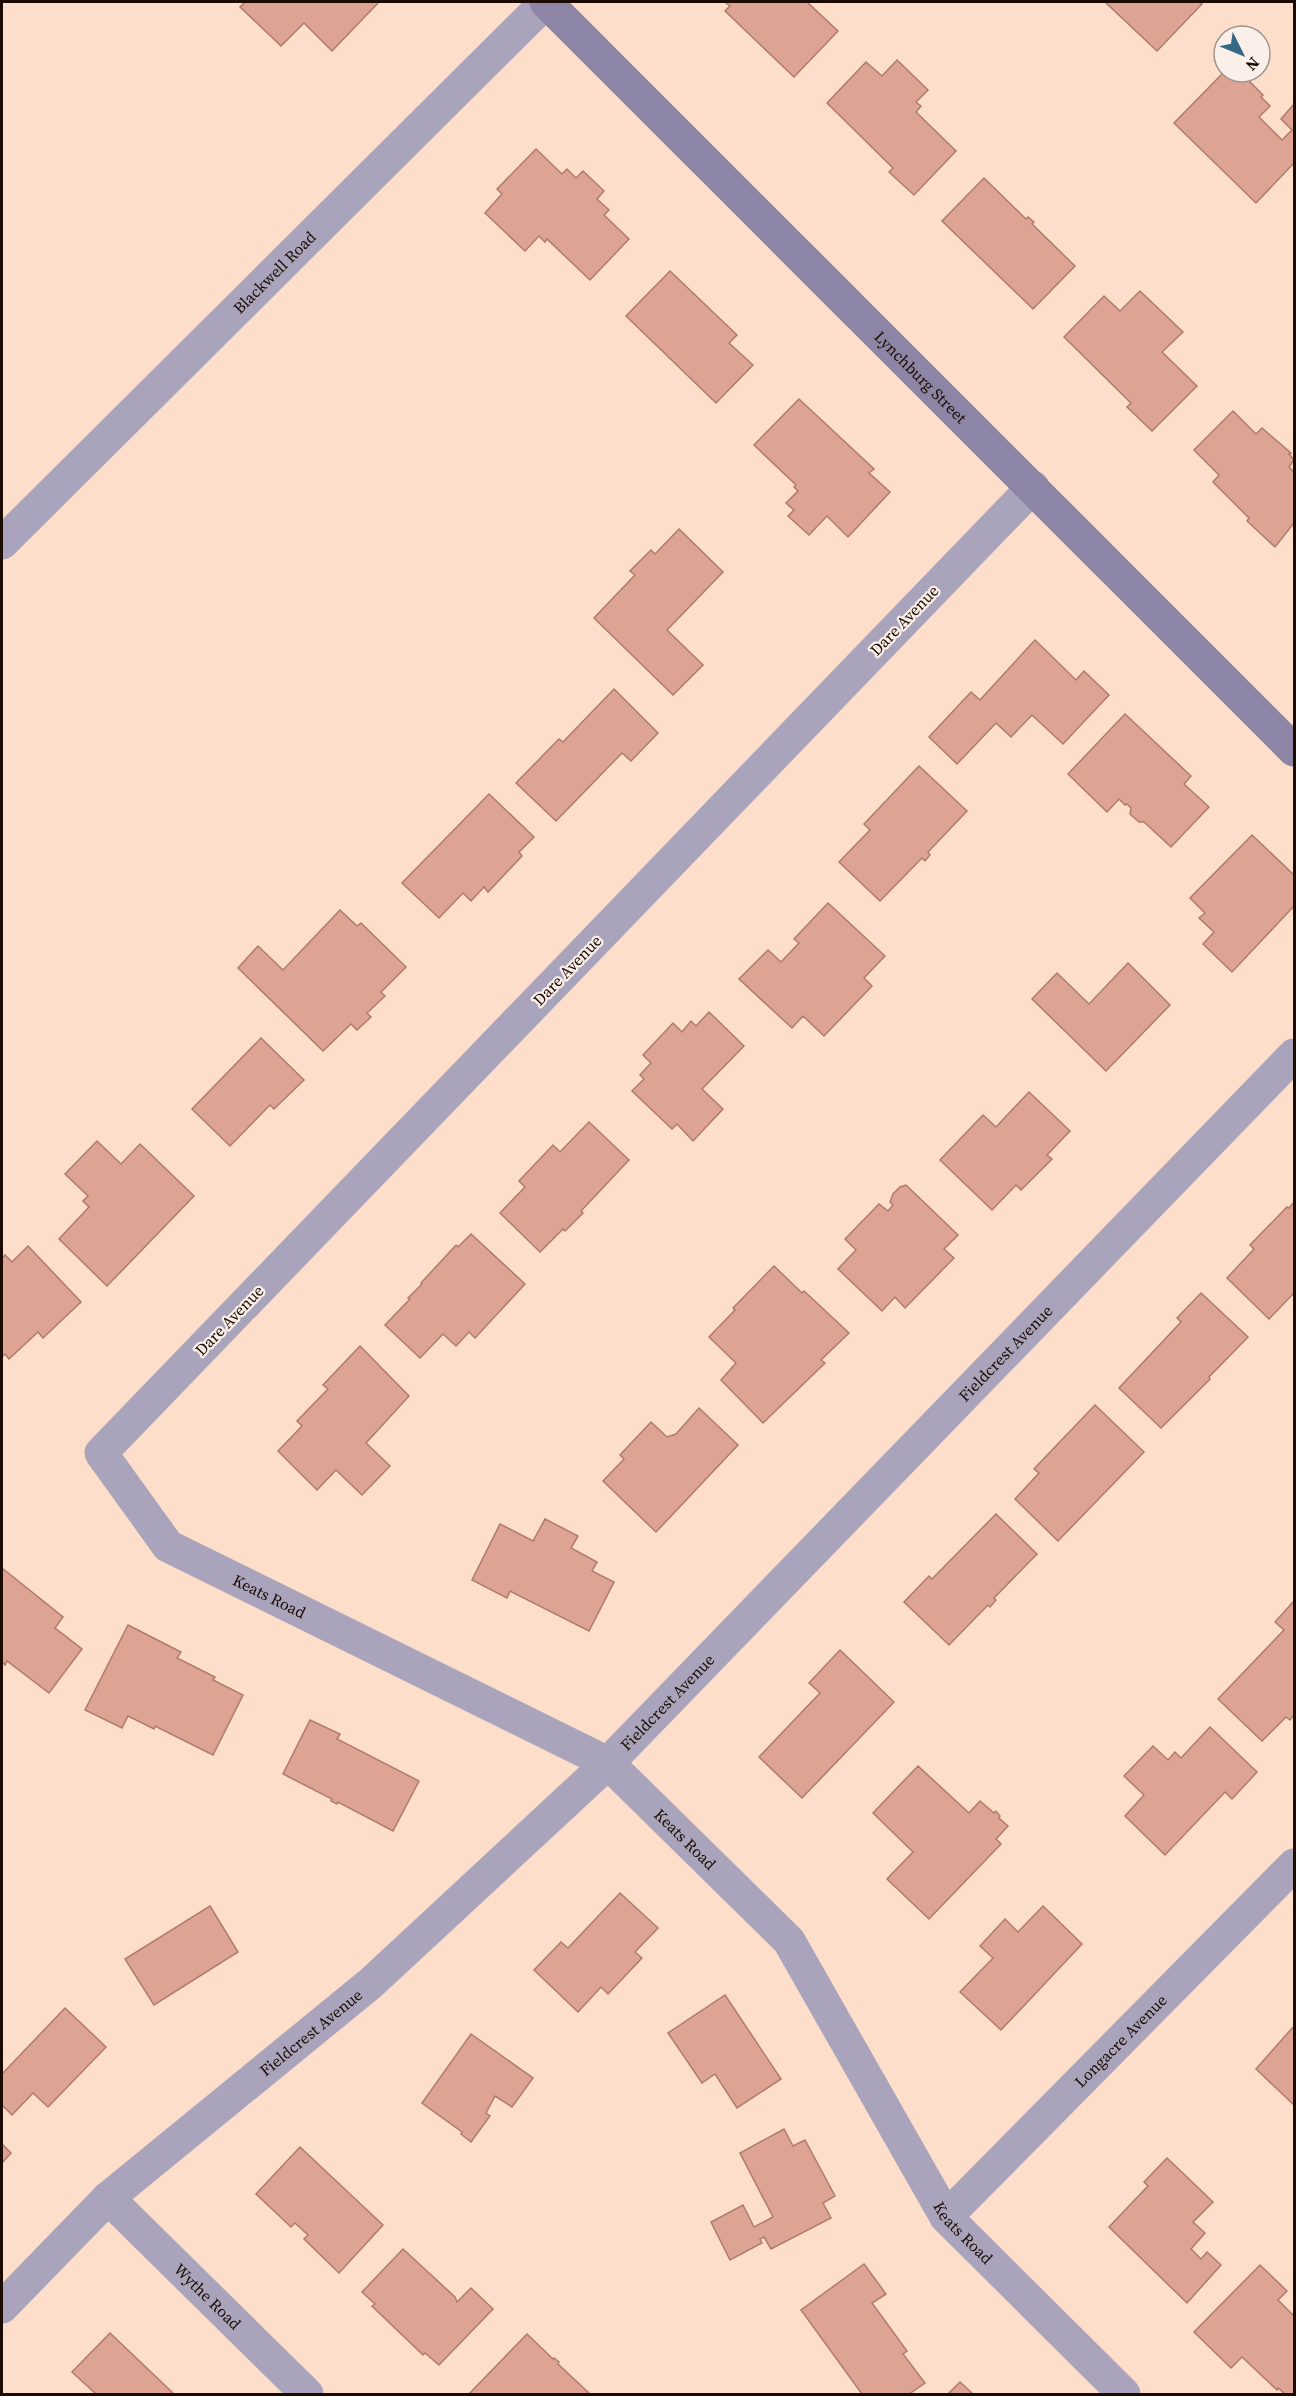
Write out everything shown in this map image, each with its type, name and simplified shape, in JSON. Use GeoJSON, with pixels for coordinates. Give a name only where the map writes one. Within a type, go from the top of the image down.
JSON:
{"type":"FeatureCollection","features":[{"type":"Feature","properties":{"kind":"street","name":"Lynchburg Street"},"geometry":{"type":"LineString","coordinates":[[546,2],[1033,486],[1294,750]]}},
{"type":"Feature","properties":{"kind":"street","name":"Blackwell Road"},"geometry":{"type":"LineString","coordinates":[[2,543],[546,2]]}},
{"type":"Feature","properties":{"kind":"street","name":"Dare Avenue"},"geometry":{"type":"LineString","coordinates":[[101,1454],[1033,486]]}},
{"type":"Feature","properties":{"kind":"street","name":"Fieldcrest Avenue"},"geometry":{"type":"LineString","coordinates":[[2,2307],[108,2198],[371,1983],[608,1763],[1294,1055]]}},
{"type":"Feature","properties":{"kind":"street","name":"Keats Road"},"geometry":{"type":"LineString","coordinates":[[101,1454],[168,1546],[608,1763],[789,1941],[946,2217],[1124,2394]]}},
{"type":"Feature","properties":{"kind":"street","name":"Longacre Avenue"},"geometry":{"type":"LineString","coordinates":[[946,2217],[1294,1865]]}},
{"type":"Feature","properties":{"kind":"street","name":"Wythe Road"},"geometry":{"type":"LineString","coordinates":[[108,2198],[307,2394]]}},
{"type":"Feature","properties":{"kind":"building"},"geometry":{"type":"Polygon","coordinates":[[[245,2],[379,2],[332,51],[304,23],[281,46],[240,7],[245,2]]]}},
{"type":"Feature","properties":{"kind":"building"},"geometry":{"type":"Polygon","coordinates":[[[725,2],[807,2],[838,31],[794,77],[725,11],[730,6],[725,2]]]}},
{"type":"Feature","properties":{"kind":"building"},"geometry":{"type":"Polygon","coordinates":[[[1105,2],[1199,2],[1202,4],[1157,51],[1105,2]]]}},
{"type":"Feature","properties":{"kind":"building"},"geometry":{"type":"Polygon","coordinates":[[[897,60],[928,90],[916,102],[921,106],[916,112],[956,151],[914,195],[889,172],[893,168],[827,103],[866,62],[882,76],[897,60]]]}},
{"type":"Feature","properties":{"kind":"building"},"geometry":{"type":"Polygon","coordinates":[[[1212,84],[1252,84],[1270,106],[1259,117],[1282,140],[1292,130],[1281,119],[1294,104],[1294,163],[1256,203],[1174,123],[1212,84]]]}},
{"type":"Feature","properties":{"kind":"building"},"geometry":{"type":"Polygon","coordinates":[[[536,149],[562,174],[567,169],[576,178],[583,171],[604,191],[597,199],[609,210],[604,215],[629,239],[590,280],[547,239],[545,242],[539,236],[525,251],[485,213],[502,194],[497,189],[536,149]]]}},
{"type":"Feature","properties":{"kind":"building"},"geometry":{"type":"Polygon","coordinates":[[[984,178],[1026,219],[1028,217],[1034,222],[1032,224],[1075,266],[1033,309],[942,221],[984,178]]]}},
{"type":"Feature","properties":{"kind":"building"},"geometry":{"type":"Polygon","coordinates":[[[670,271],[737,335],[729,343],[753,365],[716,403],[626,316],[670,271]]]}},
{"type":"Feature","properties":{"kind":"building"},"geometry":{"type":"Polygon","coordinates":[[[1140,291],[1183,332],[1162,352],[1197,386],[1152,431],[1127,407],[1131,403],[1064,337],[1104,296],[1120,311],[1140,291]]]}},
{"type":"Feature","properties":{"kind":"building"},"geometry":{"type":"Polygon","coordinates":[[[799,399],[874,469],[869,473],[890,492],[848,537],[827,516],[809,535],[788,516],[794,510],[786,503],[798,491],[794,487],[796,485],[754,445],[799,399]]]}},
{"type":"Feature","properties":{"kind":"building"},"geometry":{"type":"Polygon","coordinates":[[[1233,411],[1256,434],[1262,428],[1291,453],[1289,454],[1294,460],[1289,467],[1294,472],[1294,523],[1275,547],[1247,521],[1249,518],[1213,482],[1219,475],[1194,450],[1233,411]]]}},
{"type":"Feature","properties":{"kind":"building"},"geometry":{"type":"Polygon","coordinates":[[[679,529],[723,572],[667,630],[703,665],[673,695],[594,618],[635,575],[630,571],[651,550],[655,554],[679,529]]]}},
{"type":"Feature","properties":{"kind":"building"},"geometry":{"type":"Polygon","coordinates":[[[1035,640],[1076,680],[1084,671],[1109,695],[1063,744],[1032,715],[1011,737],[996,723],[957,764],[929,737],[971,692],[980,700],[1035,640]]]}},
{"type":"Feature","properties":{"kind":"building"},"geometry":{"type":"Polygon","coordinates":[[[614,689],[658,733],[631,761],[622,753],[556,821],[516,783],[559,739],[563,742],[614,689]]]}},
{"type":"Feature","properties":{"kind":"building"},"geometry":{"type":"Polygon","coordinates":[[[1125,714],[1191,776],[1184,784],[1209,807],[1171,847],[1144,822],[1139,822],[1130,814],[1131,808],[1127,804],[1125,805],[1119,799],[1107,812],[1068,774],[1125,714]]]}},
{"type":"Feature","properties":{"kind":"building"},"geometry":{"type":"Polygon","coordinates":[[[919,766],[967,811],[928,852],[930,855],[925,861],[922,858],[880,901],[839,862],[870,830],[864,824],[919,766]]]}},
{"type":"Feature","properties":{"kind":"building"},"geometry":{"type":"Polygon","coordinates":[[[489,794],[534,837],[519,852],[522,856],[488,892],[484,887],[471,901],[463,893],[439,918],[402,883],[489,794]]]}},
{"type":"Feature","properties":{"kind":"building"},"geometry":{"type":"Polygon","coordinates":[[[1252,835],[1294,875],[1294,906],[1232,972],[1203,944],[1214,932],[1199,918],[1205,913],[1190,898],[1252,835]]]}},
{"type":"Feature","properties":{"kind":"building"},"geometry":{"type":"Polygon","coordinates":[[[828,903],[885,956],[864,978],[872,986],[824,1036],[803,1016],[792,1028],[739,979],[768,950],[781,962],[799,943],[794,939],[828,903]]]}},
{"type":"Feature","properties":{"kind":"building"},"geometry":{"type":"Polygon","coordinates":[[[340,910],[357,926],[361,923],[406,967],[381,992],[385,996],[367,1013],[371,1017],[357,1030],[351,1024],[323,1051],[238,968],[258,946],[283,970],[340,910]]]}},
{"type":"Feature","properties":{"kind":"building"},"geometry":{"type":"Polygon","coordinates":[[[1128,963],[1170,1005],[1106,1071],[1032,999],[1057,973],[1089,1004],[1128,963]]]}},
{"type":"Feature","properties":{"kind":"building"},"geometry":{"type":"Polygon","coordinates":[[[709,1012],[744,1046],[702,1089],[723,1109],[693,1141],[677,1124],[672,1129],[632,1091],[644,1079],[640,1075],[651,1063],[643,1055],[673,1023],[682,1032],[691,1021],[696,1026],[709,1012]]]}},
{"type":"Feature","properties":{"kind":"building"},"geometry":{"type":"Polygon","coordinates":[[[261,1038],[304,1080],[274,1109],[270,1105],[230,1146],[192,1109],[261,1038]]]}},
{"type":"Feature","properties":{"kind":"building"},"geometry":{"type":"Polygon","coordinates":[[[1029,1092],[1070,1131],[1047,1155],[1052,1159],[1021,1190],[1016,1185],[992,1210],[940,1160],[983,1115],[996,1127],[1029,1092]]]}},
{"type":"Feature","properties":{"kind":"building"},"geometry":{"type":"Polygon","coordinates":[[[589,1122],[629,1160],[581,1211],[583,1213],[540,1252],[500,1213],[525,1187],[519,1181],[553,1145],[560,1152],[589,1122]]]}},
{"type":"Feature","properties":{"kind":"building"},"geometry":{"type":"Polygon","coordinates":[[[97,1141],[121,1164],[140,1144],[194,1196],[107,1286],[59,1239],[89,1207],[83,1201],[88,1196],[65,1174],[97,1141]]]}},
{"type":"Feature","properties":{"kind":"building"},"geometry":{"type":"Polygon","coordinates":[[[906,1185],[958,1235],[944,1249],[954,1258],[905,1308],[895,1297],[882,1311],[838,1269],[856,1250],[845,1239],[879,1204],[888,1211],[893,1205],[890,1202],[893,1194],[906,1185]]]}},
{"type":"Feature","properties":{"kind":"building"},"geometry":{"type":"Polygon","coordinates":[[[1294,1202],[1294,1293],[1269,1319],[1227,1278],[1254,1249],[1250,1245],[1294,1202]]]}},
{"type":"Feature","properties":{"kind":"building"},"geometry":{"type":"Polygon","coordinates":[[[471,1234],[525,1284],[475,1338],[469,1332],[456,1346],[443,1334],[420,1358],[385,1325],[456,1245],[458,1247],[471,1234]]]}},
{"type":"Feature","properties":{"kind":"building"},"geometry":{"type":"Polygon","coordinates":[[[28,1246],[81,1302],[43,1338],[38,1332],[9,1359],[5,1354],[2,1357],[2,1258],[5,1255],[12,1262],[28,1246]]]}},
{"type":"Feature","properties":{"kind":"building"},"geometry":{"type":"Polygon","coordinates":[[[774,1266],[849,1333],[821,1360],[825,1363],[763,1423],[721,1380],[736,1363],[709,1337],[735,1310],[733,1308],[774,1266]]]}},
{"type":"Feature","properties":{"kind":"building"},"geometry":{"type":"Polygon","coordinates":[[[1201,1293],[1248,1337],[1161,1428],[1119,1388],[1181,1322],[1177,1318],[1201,1293]]]}},
{"type":"Feature","properties":{"kind":"building"},"geometry":{"type":"Polygon","coordinates":[[[360,1346],[409,1396],[366,1443],[390,1466],[362,1495],[336,1470],[317,1490],[278,1451],[302,1426],[297,1421],[328,1389],[323,1385],[360,1346]]]}},
{"type":"Feature","properties":{"kind":"building"},"geometry":{"type":"Polygon","coordinates":[[[1095,1405],[1144,1452],[1058,1541],[1015,1499],[1039,1473],[1034,1469],[1095,1405]]]}},
{"type":"Feature","properties":{"kind":"building"},"geometry":{"type":"Polygon","coordinates":[[[699,1408],[738,1445],[656,1532],[603,1481],[624,1459],[620,1455],[651,1422],[667,1437],[676,1434],[699,1408]]]}},
{"type":"Feature","properties":{"kind":"building"},"geometry":{"type":"Polygon","coordinates":[[[996,1514],[1037,1554],[994,1598],[996,1600],[990,1607],[988,1605],[949,1645],[904,1602],[929,1576],[932,1579],[996,1514]]]}},
{"type":"Feature","properties":{"kind":"building"},"geometry":{"type":"Polygon","coordinates":[[[545,1519],[578,1536],[571,1548],[597,1562],[592,1571],[614,1582],[589,1631],[510,1591],[507,1598],[472,1580],[500,1524],[533,1541],[545,1519]]]}},
{"type":"Feature","properties":{"kind":"building"},"geometry":{"type":"Polygon","coordinates":[[[2,1568],[63,1617],[55,1628],[82,1649],[49,1693],[7,1661],[5,1665],[2,1662],[2,1568]]]}},
{"type":"Feature","properties":{"kind":"building"},"geometry":{"type":"Polygon","coordinates":[[[1294,1601],[1294,1715],[1290,1720],[1286,1717],[1262,1741],[1218,1699],[1284,1630],[1275,1622],[1294,1601]]]}},
{"type":"Feature","properties":{"kind":"building"},"geometry":{"type":"Polygon","coordinates":[[[128,1625],[181,1652],[177,1658],[215,1677],[213,1680],[243,1695],[213,1755],[155,1726],[154,1729],[128,1716],[122,1728],[85,1710],[128,1625]]]}},
{"type":"Feature","properties":{"kind":"building"},"geometry":{"type":"Polygon","coordinates":[[[840,1650],[894,1702],[802,1798],[759,1757],[820,1693],[809,1683],[840,1650]]]}},
{"type":"Feature","properties":{"kind":"building"},"geometry":{"type":"Polygon","coordinates":[[[310,1720],[340,1734],[337,1739],[419,1781],[393,1831],[338,1802],[337,1804],[331,1801],[332,1799],[283,1774],[310,1720]]]}},
{"type":"Feature","properties":{"kind":"building"},"geometry":{"type":"Polygon","coordinates":[[[1210,1727],[1257,1772],[1232,1799],[1225,1792],[1165,1855],[1125,1816],[1144,1795],[1124,1776],[1153,1746],[1168,1760],[1175,1752],[1181,1758],[1210,1727]]]}},
{"type":"Feature","properties":{"kind":"building"},"geometry":{"type":"Polygon","coordinates":[[[918,1766],[969,1813],[980,1801],[994,1813],[996,1811],[999,1818],[1008,1826],[996,1839],[1001,1844],[929,1919],[887,1879],[913,1852],[873,1813],[918,1766]]]}},
{"type":"Feature","properties":{"kind":"building"},"geometry":{"type":"Polygon","coordinates":[[[620,1893],[658,1928],[635,1952],[642,1958],[608,1994],[601,1987],[578,2012],[534,1970],[561,1942],[568,1948],[620,1893]]]}},
{"type":"Feature","properties":{"kind":"building"},"geometry":{"type":"Polygon","coordinates":[[[210,1906],[238,1952],[154,2005],[125,1959],[210,1906]]]}},
{"type":"Feature","properties":{"kind":"building"},"geometry":{"type":"Polygon","coordinates":[[[1043,1906],[1082,1944],[1001,2030],[960,1992],[993,1958],[980,1946],[1005,1919],[1018,1932],[1043,1906]]]}},
{"type":"Feature","properties":{"kind":"building"},"geometry":{"type":"Polygon","coordinates":[[[725,1995],[781,2079],[737,2108],[715,2074],[702,2083],[668,2033],[725,1995]]]}},
{"type":"Feature","properties":{"kind":"building"},"geometry":{"type":"Polygon","coordinates":[[[65,2008],[106,2047],[48,2107],[33,2093],[12,2115],[2,2105],[2,2074],[65,2008]]]}},
{"type":"Feature","properties":{"kind":"building"},"geometry":{"type":"Polygon","coordinates":[[[1294,2026],[1294,2105],[1256,2069],[1294,2026]]]}},
{"type":"Feature","properties":{"kind":"building"},"geometry":{"type":"Polygon","coordinates":[[[471,2034],[533,2078],[512,2107],[495,2096],[486,2113],[490,2116],[471,2142],[461,2134],[462,2132],[422,2103],[471,2034]]]}},
{"type":"Feature","properties":{"kind":"building"},"geometry":{"type":"Polygon","coordinates":[[[784,2129],[793,2146],[805,2140],[835,2196],[823,2203],[831,2218],[771,2249],[764,2237],[760,2239],[762,2243],[730,2260],[711,2222],[743,2205],[754,2227],[773,2217],[740,2153],[784,2129]]]}},
{"type":"Feature","properties":{"kind":"building"},"geometry":{"type":"Polygon","coordinates":[[[2,2144],[11,2153],[2,2163],[2,2144]]]}},
{"type":"Feature","properties":{"kind":"building"},"geometry":{"type":"Polygon","coordinates":[[[300,2147],[383,2225],[339,2273],[304,2239],[308,2235],[295,2223],[291,2227],[256,2194],[300,2147]]]}},
{"type":"Feature","properties":{"kind":"building"},"geometry":{"type":"Polygon","coordinates":[[[1167,2158],[1213,2202],[1193,2222],[1205,2233],[1191,2249],[1201,2259],[1207,2252],[1221,2265],[1187,2303],[1109,2227],[1148,2186],[1144,2182],[1167,2158]]]}},
{"type":"Feature","properties":{"kind":"building"},"geometry":{"type":"Polygon","coordinates":[[[403,2249],[455,2297],[457,2302],[471,2288],[493,2309],[439,2365],[425,2353],[423,2355],[372,2306],[375,2304],[362,2292],[403,2249]]]}},
{"type":"Feature","properties":{"kind":"building"},"geometry":{"type":"Polygon","coordinates":[[[864,2264],[886,2294],[872,2303],[907,2351],[903,2354],[925,2383],[909,2394],[862,2394],[801,2310],[864,2264]]]}},
{"type":"Feature","properties":{"kind":"building"},"geometry":{"type":"Polygon","coordinates":[[[1260,2265],[1287,2291],[1278,2300],[1294,2316],[1294,2394],[1285,2394],[1278,2388],[1277,2390],[1242,2357],[1231,2368],[1194,2332],[1260,2265]]]}},
{"type":"Feature","properties":{"kind":"building"},"geometry":{"type":"Polygon","coordinates":[[[110,2333],[174,2394],[96,2394],[72,2372],[110,2333]]]}},
{"type":"Feature","properties":{"kind":"building"},"geometry":{"type":"Polygon","coordinates":[[[527,2334],[559,2362],[558,2364],[590,2394],[469,2394],[527,2334]]]}},
{"type":"Feature","properties":{"kind":"building"},"geometry":{"type":"Polygon","coordinates":[[[960,2382],[973,2394],[948,2394],[960,2382]]]}}]}
